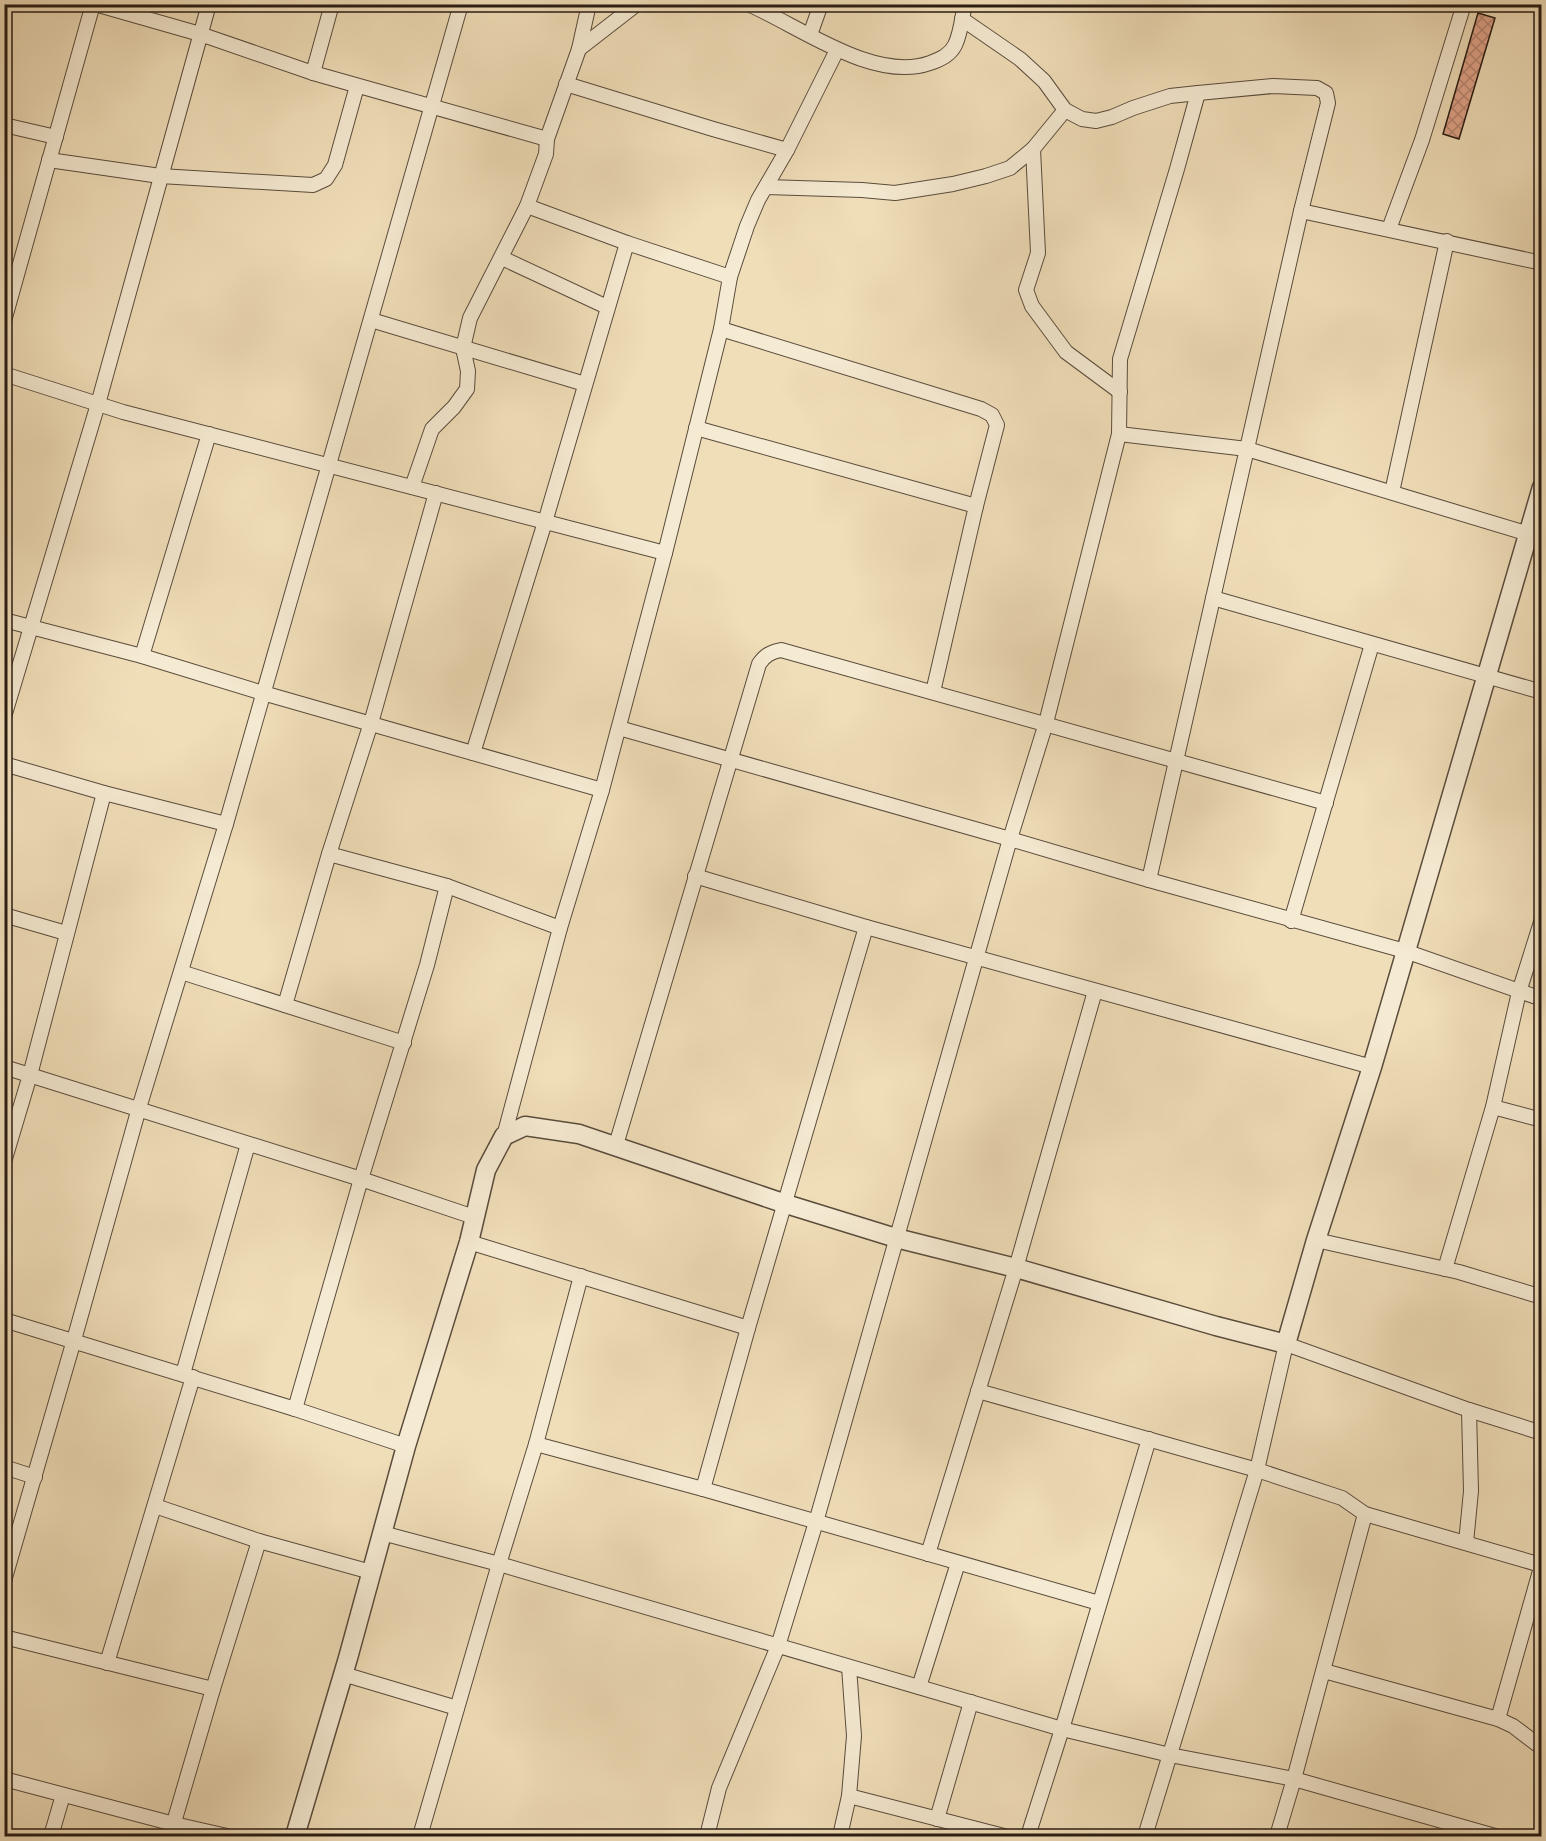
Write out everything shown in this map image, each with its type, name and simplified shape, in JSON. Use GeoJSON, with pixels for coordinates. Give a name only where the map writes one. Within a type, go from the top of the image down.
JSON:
{"type":"FeatureCollection","features":[{"type":"Feature","properties":{"kind":"street"},"geometry":{"type":"LineString","coordinates":[[4,321],[94,4],[200,34],[313,73],[547,139]]}},
{"type":"Feature","properties":{"kind":"street"},"geometry":{"type":"LineString","coordinates":[[4,717],[98,404],[209,4]]}},
{"type":"Feature","properties":{"kind":"street"},"geometry":{"type":"LineString","coordinates":[[313,73],[332,4]]}},
{"type":"Feature","properties":{"kind":"street"},"geometry":{"type":"LineString","coordinates":[[4,1581],[139,1108],[226,824],[461,4]]}},
{"type":"Feature","properties":{"kind":"street"},"geometry":{"type":"LineString","coordinates":[[412,487],[432,429],[454,407],[467,389],[468,371],[463,348],[470,318],[527,206],[546,154],[547,139],[579,49],[589,4]]}},
{"type":"Feature","properties":{"kind":"street"},"geometry":{"type":"LineString","coordinates":[[579,49],[638,4]]}},
{"type":"Feature","properties":{"kind":"street"},"geometry":{"type":"LineString","coordinates":[[747,4],[837,50],[893,67],[918,67],[946,57],[956,44],[965,4]]}},
{"type":"Feature","properties":{"kind":"street"},"geometry":{"type":"LineString","coordinates":[[810,35],[821,4]]}},
{"type":"Feature","properties":{"kind":"street"},"geometry":{"type":"LineString","coordinates":[[1389,229],[1422,140],[1464,4]]}},
{"type":"Feature","properties":{"kind":"street"},"geometry":{"type":"LineString","coordinates":[[962,19],[1020,58],[1044,81],[1065,111],[1082,119],[1096,121],[1170,96],[1198,93],[1273,87],[1317,88],[1326,93],[1328,103],[1301,211],[1149,880]]}},
{"type":"Feature","properties":{"kind":"street"},"geometry":{"type":"LineString","coordinates":[[295,1836],[343,1674],[406,1446],[469,1242],[486,1170],[504,1136],[560,928],[602,790],[721,329],[730,277],[747,226],[837,50]]}},
{"type":"Feature","properties":{"kind":"street"},"geometry":{"type":"LineString","coordinates":[[566,84],[787,150]]}},
{"type":"Feature","properties":{"kind":"street"},"geometry":{"type":"LineString","coordinates":[[49,160],[160,176],[313,185],[326,179],[335,165],[357,86]]}},
{"type":"Feature","properties":{"kind":"street"},"geometry":{"type":"LineString","coordinates":[[707,1836],[719,1788],[778,1646],[816,1522],[1010,839],[1046,723],[1119,434],[1120,359],[1178,169],[1198,93]]}},
{"type":"Feature","properties":{"kind":"street"},"geometry":{"type":"LineString","coordinates":[[766,187],[895,193],[953,184],[1010,168],[1033,149],[1065,111]]}},
{"type":"Feature","properties":{"kind":"street"},"geometry":{"type":"LineString","coordinates":[[4,125],[56,137]]}},
{"type":"Feature","properties":{"kind":"street"},"geometry":{"type":"LineString","coordinates":[[1033,149],[1038,254],[1026,290],[1032,306],[1066,352],[1120,392]]}},
{"type":"Feature","properties":{"kind":"street"},"geometry":{"type":"LineString","coordinates":[[527,206],[627,243],[730,277]]}},
{"type":"Feature","properties":{"kind":"street"},"geometry":{"type":"LineString","coordinates":[[1301,211],[1542,263]]}},
{"type":"Feature","properties":{"kind":"street"},"geometry":{"type":"LineString","coordinates":[[1392,492],[1447,241]]}},
{"type":"Feature","properties":{"kind":"street"},"geometry":{"type":"LineString","coordinates":[[473,753],[545,522],[627,243]]}},
{"type":"Feature","properties":{"kind":"street"},"geometry":{"type":"LineString","coordinates":[[502,258],[607,307]]}},
{"type":"Feature","properties":{"kind":"street"},"geometry":{"type":"LineString","coordinates":[[371,320],[585,384]]}},
{"type":"Feature","properties":{"kind":"street"},"geometry":{"type":"LineString","coordinates":[[721,329],[981,409],[992,415],[997,425],[933,692]]}},
{"type":"Feature","properties":{"kind":"street"},"geometry":{"type":"LineString","coordinates":[[4,374],[98,404],[665,553]]}},
{"type":"Feature","properties":{"kind":"street"},"geometry":{"type":"LineString","coordinates":[[696,428],[976,506]]}},
{"type":"Feature","properties":{"kind":"street"},"geometry":{"type":"LineString","coordinates":[[142,656],[209,434]]}},
{"type":"Feature","properties":{"kind":"street"},"geometry":{"type":"LineString","coordinates":[[1119,434],[1247,449],[1535,535]]}},
{"type":"Feature","properties":{"kind":"street"},"geometry":{"type":"LineString","coordinates":[[1145,1836],[1257,1470],[1286,1344],[1316,1240],[1372,1067],[1487,677],[1535,535],[1542,487]]}},
{"type":"Feature","properties":{"kind":"street"},"geometry":{"type":"LineString","coordinates":[[285,1005],[329,854],[371,723],[435,494]]}},
{"type":"Feature","properties":{"kind":"street"},"geometry":{"type":"LineString","coordinates":[[1213,598],[1542,692]]}},
{"type":"Feature","properties":{"kind":"street"},"geometry":{"type":"LineString","coordinates":[[4,620],[142,656],[602,790]]}},
{"type":"Feature","properties":{"kind":"street"},"geometry":{"type":"LineString","coordinates":[[1291,921],[1372,644]]}},
{"type":"Feature","properties":{"kind":"street"},"geometry":{"type":"LineString","coordinates":[[616,1145],[759,664],[764,656],[772,652],[781,650],[1326,803]]}},
{"type":"Feature","properties":{"kind":"street"},"geometry":{"type":"LineString","coordinates":[[619,728],[1291,921],[1405,951],[1542,999]]}},
{"type":"Feature","properties":{"kind":"street"},"geometry":{"type":"LineString","coordinates":[[4,764],[104,793],[226,824]]}},
{"type":"Feature","properties":{"kind":"street"},"geometry":{"type":"LineString","coordinates":[[4,1162],[30,1075],[104,793]]}},
{"type":"Feature","properties":{"kind":"street"},"geometry":{"type":"LineString","coordinates":[[329,854],[447,886],[560,928]]}},
{"type":"Feature","properties":{"kind":"street"},"geometry":{"type":"LineString","coordinates":[[695,876],[866,927],[1372,1067]]}},
{"type":"Feature","properties":{"kind":"street"},"geometry":{"type":"LineString","coordinates":[[295,1409],[361,1179],[427,965],[447,886]]}},
{"type":"Feature","properties":{"kind":"street"},"geometry":{"type":"LineString","coordinates":[[4,915],[66,933]]}},
{"type":"Feature","properties":{"kind":"street"},"geometry":{"type":"LineString","coordinates":[[1445,1269],[1493,1107],[1519,992],[1542,919]]}},
{"type":"Feature","properties":{"kind":"street"},"geometry":{"type":"LineString","coordinates":[[703,1489],[866,927]]}},
{"type":"Feature","properties":{"kind":"street"},"geometry":{"type":"LineString","coordinates":[[182,972],[404,1043]]}},
{"type":"Feature","properties":{"kind":"street"},"geometry":{"type":"LineString","coordinates":[[928,1554],[1016,1268],[1095,991]]}},
{"type":"Feature","properties":{"kind":"street"},"geometry":{"type":"LineString","coordinates":[[4,1067],[139,1108],[474,1217]]}},
{"type":"Feature","properties":{"kind":"street"},"geometry":{"type":"LineString","coordinates":[[1493,1107],[1542,1120]]}},
{"type":"Feature","properties":{"kind":"street"},"geometry":{"type":"LineString","coordinates":[[504,1136],[525,1126],[579,1134],[896,1238],[1016,1268],[1286,1344],[1470,1410],[1542,1433]]}},
{"type":"Feature","properties":{"kind":"street"},"geometry":{"type":"LineString","coordinates":[[107,1663],[155,1506],[248,1144]]}},
{"type":"Feature","properties":{"kind":"street"},"geometry":{"type":"LineString","coordinates":[[1316,1240],[1445,1269],[1542,1297]]}},
{"type":"Feature","properties":{"kind":"street"},"geometry":{"type":"LineString","coordinates":[[469,1242],[748,1328]]}},
{"type":"Feature","properties":{"kind":"street"},"geometry":{"type":"LineString","coordinates":[[420,1836],[536,1444],[581,1276]]}},
{"type":"Feature","properties":{"kind":"street"},"geometry":{"type":"LineString","coordinates":[[4,1320],[295,1409],[406,1446]]}},
{"type":"Feature","properties":{"kind":"street"},"geometry":{"type":"LineString","coordinates":[[978,1391],[1257,1470],[1342,1498],[1365,1514],[1541,1564],[1498,1719]]}},
{"type":"Feature","properties":{"kind":"street"},"geometry":{"type":"LineString","coordinates":[[1466,1544],[1471,1491],[1470,1410]]}},
{"type":"Feature","properties":{"kind":"street"},"geometry":{"type":"LineString","coordinates":[[1028,1836],[1149,1439]]}},
{"type":"Feature","properties":{"kind":"street"},"geometry":{"type":"LineString","coordinates":[[536,1444],[703,1489],[1099,1603]]}},
{"type":"Feature","properties":{"kind":"street"},"geometry":{"type":"LineString","coordinates":[[4,1467],[35,1477]]}},
{"type":"Feature","properties":{"kind":"street"},"geometry":{"type":"LineString","coordinates":[[155,1506],[259,1541],[371,1572]]}},
{"type":"Feature","properties":{"kind":"street"},"geometry":{"type":"LineString","coordinates":[[1277,1836],[1324,1671],[1365,1514]]}},
{"type":"Feature","properties":{"kind":"street"},"geometry":{"type":"LineString","coordinates":[[382,1533],[499,1564],[1062,1729],[1170,1755],[1294,1779],[1496,1836]]}},
{"type":"Feature","properties":{"kind":"street"},"geometry":{"type":"LineString","coordinates":[[172,1830],[259,1541]]}},
{"type":"Feature","properties":{"kind":"street"},"geometry":{"type":"LineString","coordinates":[[919,1687],[958,1563]]}},
{"type":"Feature","properties":{"kind":"street"},"geometry":{"type":"LineString","coordinates":[[4,1636],[213,1689]]}},
{"type":"Feature","properties":{"kind":"street"},"geometry":{"type":"LineString","coordinates":[[840,1836],[849,1796],[854,1736],[849,1667]]}},
{"type":"Feature","properties":{"kind":"street"},"geometry":{"type":"LineString","coordinates":[[1324,1671],[1498,1719],[1513,1726],[1542,1748]]}},
{"type":"Feature","properties":{"kind":"street"},"geometry":{"type":"LineString","coordinates":[[343,1674],[457,1708]]}},
{"type":"Feature","properties":{"kind":"street"},"geometry":{"type":"LineString","coordinates":[[937,1819],[971,1702]]}},
{"type":"Feature","properties":{"kind":"street"},"geometry":{"type":"LineString","coordinates":[[4,1779],[172,1830],[227,1836]]}},
{"type":"Feature","properties":{"kind":"street"},"geometry":{"type":"LineString","coordinates":[[51,1836],[63,1796]]}},
{"type":"Feature","properties":{"kind":"street"},"geometry":{"type":"LineString","coordinates":[[849,1796],[1004,1836]]}},
{"type":"Feature","properties":{"kind":"building"},"geometry":{"type":"Polygon","coordinates":[[[1478,13],[1495,18],[1459,139],[1443,134],[1478,13]]]}}]}
